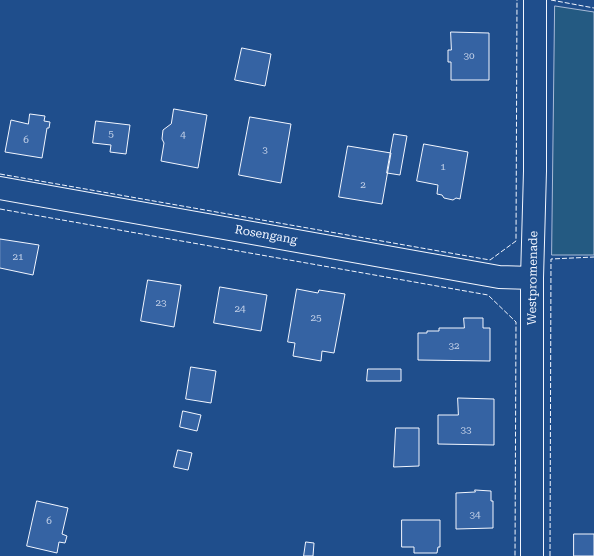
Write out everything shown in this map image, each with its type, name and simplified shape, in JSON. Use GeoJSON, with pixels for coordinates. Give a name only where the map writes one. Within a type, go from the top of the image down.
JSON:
{"type":"FeatureCollection","features":[{"type":"Feature","properties":{"kind":"street","name":"Westpromenade"},"geometry":{"type":"LineString","coordinates":[[532,556],[532,278],[535,0]]}},
{"type":"Feature","properties":{"kind":"street","name":"Rosengang"},"geometry":{"type":"LineString","coordinates":[[0,188],[499,277],[532,278]]}},
{"type":"Feature","properties":{"kind":"shaded area"},"geometry":{"type":"Polygon","coordinates":[[[555,6],[594,12],[594,255],[552,255],[555,6]]]}},
{"type":"Feature","properties":{"kind":"building"},"geometry":{"type":"Polygon","coordinates":[[[451,32],[489,33],[489,80],[451,80],[451,62],[448,62],[448,50],[451,50],[451,32]]]}},
{"type":"Feature","properties":{"kind":"building"},"geometry":{"type":"Polygon","coordinates":[[[242,48],[271,54],[265,86],[235,80],[242,48]]]}},
{"type":"Feature","properties":{"kind":"building"},"geometry":{"type":"Polygon","coordinates":[[[174,109],[207,115],[198,168],[161,161],[164,143],[162,139],[163,130],[171,124],[174,109]]]}},
{"type":"Feature","properties":{"kind":"building"},"geometry":{"type":"Polygon","coordinates":[[[30,114],[45,116],[44,121],[50,122],[49,128],[47,128],[42,158],[5,152],[11,120],[28,124],[30,114]]]}},
{"type":"Feature","properties":{"kind":"building"},"geometry":{"type":"Polygon","coordinates":[[[250,117],[291,124],[281,183],[239,175],[250,117]]]}},
{"type":"Feature","properties":{"kind":"building"},"geometry":{"type":"Polygon","coordinates":[[[96,121],[130,125],[126,154],[110,152],[111,145],[93,143],[96,121]]]}},
{"type":"Feature","properties":{"kind":"building"},"geometry":{"type":"Polygon","coordinates":[[[394,134],[407,136],[400,175],[387,173],[394,134]]]}},
{"type":"Feature","properties":{"kind":"building"},"geometry":{"type":"Polygon","coordinates":[[[424,144],[468,152],[460,199],[456,198],[453,200],[444,198],[442,195],[437,194],[438,185],[417,181],[424,144]]]}},
{"type":"Feature","properties":{"kind":"building"},"geometry":{"type":"Polygon","coordinates":[[[348,146],[391,153],[382,204],[339,197],[348,146]]]}},
{"type":"Feature","properties":{"kind":"building"},"geometry":{"type":"Polygon","coordinates":[[[0,239],[39,245],[33,275],[0,268],[0,239]]]}},
{"type":"Feature","properties":{"kind":"building"},"geometry":{"type":"Polygon","coordinates":[[[148,280],[181,285],[174,327],[141,321],[148,280]]]}},
{"type":"Feature","properties":{"kind":"building"},"geometry":{"type":"Polygon","coordinates":[[[220,287],[267,295],[261,331],[214,323],[220,287]]]}},
{"type":"Feature","properties":{"kind":"building"},"geometry":{"type":"Polygon","coordinates":[[[297,289],[318,293],[319,290],[345,294],[334,353],[322,351],[321,361],[293,356],[295,343],[288,342],[297,289]]]}},
{"type":"Feature","properties":{"kind":"building"},"geometry":{"type":"Polygon","coordinates":[[[464,318],[483,318],[483,328],[490,328],[490,361],[418,360],[418,333],[439,331],[439,328],[464,328],[464,318]]]}},
{"type":"Feature","properties":{"kind":"building"},"geometry":{"type":"Polygon","coordinates":[[[191,367],[216,371],[211,403],[186,399],[191,367]]]}},
{"type":"Feature","properties":{"kind":"building"},"geometry":{"type":"Polygon","coordinates":[[[368,369],[401,369],[401,381],[367,381],[368,369]]]}},
{"type":"Feature","properties":{"kind":"building"},"geometry":{"type":"Polygon","coordinates":[[[458,398],[494,399],[494,445],[438,444],[438,415],[458,415],[458,398]]]}},
{"type":"Feature","properties":{"kind":"building"},"geometry":{"type":"Polygon","coordinates":[[[183,411],[201,415],[197,431],[180,427],[183,411]]]}},
{"type":"Feature","properties":{"kind":"building"},"geometry":{"type":"Polygon","coordinates":[[[396,428],[419,428],[419,466],[394,467],[396,428]]]}},
{"type":"Feature","properties":{"kind":"building"},"geometry":{"type":"Polygon","coordinates":[[[178,450],[192,453],[188,470],[174,467],[178,450]]]}},
{"type":"Feature","properties":{"kind":"building"},"geometry":{"type":"Polygon","coordinates":[[[475,490],[491,491],[491,501],[493,501],[493,528],[456,529],[456,493],[475,492],[475,490]]]}},
{"type":"Feature","properties":{"kind":"building"},"geometry":{"type":"Polygon","coordinates":[[[37,501],[68,508],[62,534],[67,536],[65,543],[59,542],[57,553],[27,546],[37,501]]]}},
{"type":"Feature","properties":{"kind":"building"},"geometry":{"type":"Polygon","coordinates":[[[402,520],[440,520],[440,547],[438,547],[437,553],[414,553],[414,547],[402,547],[402,520]]]}},
{"type":"Feature","properties":{"kind":"building"},"geometry":{"type":"Polygon","coordinates":[[[574,534],[594,534],[594,556],[574,556],[574,534]]]}},
{"type":"Feature","properties":{"kind":"building"},"geometry":{"type":"Polygon","coordinates":[[[306,542],[314,543],[313,556],[304,556],[306,542]]]}},
{"type":"Feature","properties":{"kind":"fence"},"geometry":{"type":"LineString","coordinates":[[0,174],[490,260],[516,241],[517,0]]}},
{"type":"Feature","properties":{"kind":"fence"},"geometry":{"type":"LineString","coordinates":[[551,0],[594,8]]}},
{"type":"Feature","properties":{"kind":"fence"},"geometry":{"type":"LineString","coordinates":[[0,209],[488,295],[516,322],[515,556]]}},
{"type":"Feature","properties":{"kind":"fence"},"geometry":{"type":"LineString","coordinates":[[550,556],[551,259],[594,257]]}}]}
